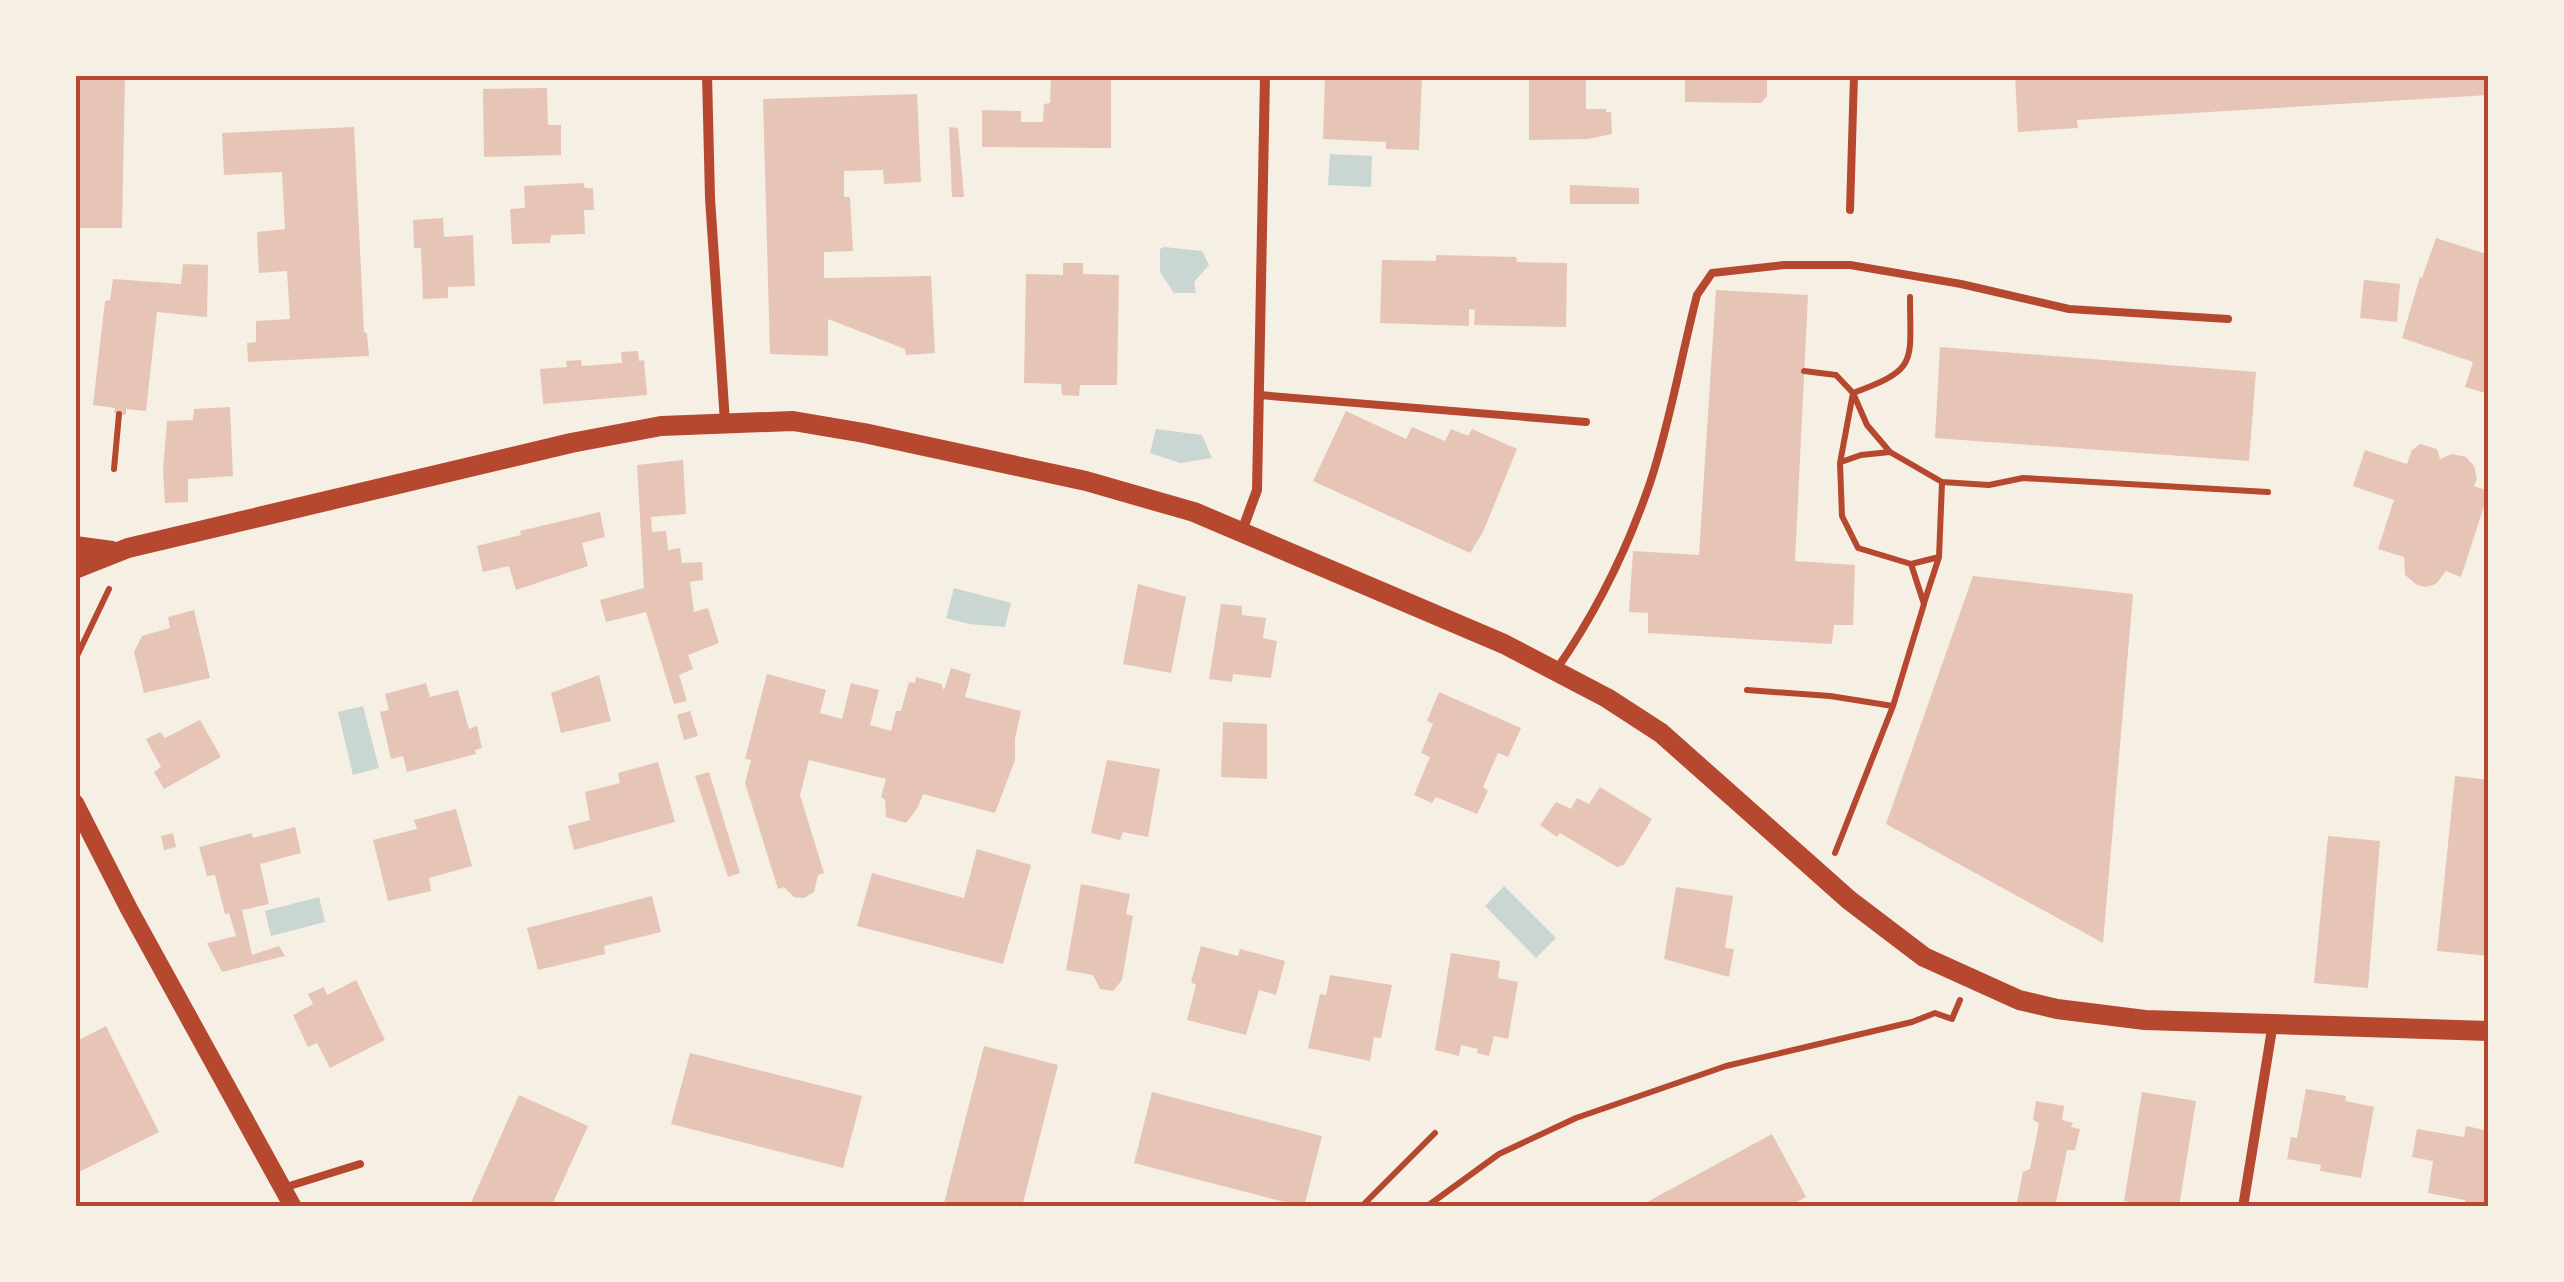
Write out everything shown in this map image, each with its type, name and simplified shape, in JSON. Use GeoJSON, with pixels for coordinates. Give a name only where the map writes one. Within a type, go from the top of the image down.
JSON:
{"type":"FeatureCollection","features":[{"type":"Feature","properties":{"kind":"main road"},"geometry":{"type":"LineString","coordinates":[[75,569],[121,550],[661,426],[792,422],[864,432],[1086,481],[1194,512],[1504,644],[1607,698],[1661,733],[1880,926],[1924,957],[2019,1000],[2145,1020],[2489,1032]]}},
{"type":"Feature","properties":{"kind":"main road"},"geometry":{"type":"LineString","coordinates":[[75,546],[121,550]]}},
{"type":"Feature","properties":{"kind":"street"},"geometry":{"type":"LineString","coordinates":[[707,75],[710,198],[725,422]]}},
{"type":"Feature","properties":{"kind":"street"},"geometry":{"type":"LineString","coordinates":[[1241,532],[1257,490],[1265,75]]}},
{"type":"Feature","properties":{"kind":"street"},"geometry":{"type":"LineString","coordinates":[[75,804],[293,1207]]}},
{"type":"Feature","properties":{"kind":"street"},"geometry":{"type":"LineString","coordinates":[[2242,1207],[2273,1023]]}},
{"type":"Feature","properties":{"kind":"lane"},"geometry":{"type":"LineString","coordinates":[[1850,210],[1854,75]]}},
{"type":"Feature","properties":{"kind":"lane"},"geometry":{"type":"LineString","coordinates":[[1556,670],[1589,622],[1650,481],[1698,295],[1712,273],[1784,265],[1850,265],[1961,284],[2069,309],[2228,318]]}},
{"type":"Feature","properties":{"kind":"lane"},"geometry":{"type":"LineString","coordinates":[[1259,395],[1586,422]]}},
{"type":"Feature","properties":{"kind":"lane"},"geometry":{"type":"LineString","coordinates":[[283,1188],[360,1164]]}},
{"type":"Feature","properties":{"kind":"path"},"geometry":{"type":"LineString","coordinates":[[1853,393],[1885,381],[1903,369],[1910,350],[1910,297]]}},
{"type":"Feature","properties":{"kind":"path"},"geometry":{"type":"LineString","coordinates":[[1804,371],[1836,375],[1853,393],[1867,425],[1890,452],[1942,482],[1989,485],[2023,478],[2268,492]]}},
{"type":"Feature","properties":{"kind":"path"},"geometry":{"type":"LineString","coordinates":[[1853,393],[1840,463],[1842,516],[1858,548],[1911,564],[1939,558]]}},
{"type":"Feature","properties":{"kind":"path"},"geometry":{"type":"LineString","coordinates":[[114,468],[119,414]]}},
{"type":"Feature","properties":{"kind":"path"},"geometry":{"type":"LineString","coordinates":[[1840,463],[1861,455],[1890,452]]}},
{"type":"Feature","properties":{"kind":"path"},"geometry":{"type":"LineString","coordinates":[[1824,878],[1893,706],[1939,558],[1942,482]]}},
{"type":"Feature","properties":{"kind":"path"},"geometry":{"type":"LineString","coordinates":[[75,660],[121,550]]}},
{"type":"Feature","properties":{"kind":"path"},"geometry":{"type":"LineString","coordinates":[[1911,564],[1924,604]]}},
{"type":"Feature","properties":{"kind":"path"},"geometry":{"type":"LineString","coordinates":[[1747,690],[1830,696],[1893,706]]}},
{"type":"Feature","properties":{"kind":"path"},"geometry":{"type":"LineString","coordinates":[[1426,1207],[1499,1154],[1595,1112],[1726,1066],[1912,1022],[1935,1013],[1952,1020],[1968,980]]}},
{"type":"Feature","properties":{"kind":"path"},"geometry":{"type":"LineString","coordinates":[[1361,1207],[1435,1133]]}},
{"type":"Feature","properties":{"kind":"shaded area"},"geometry":{"type":"Polygon","coordinates":[[[1330,154],[1372,156],[1371,187],[1328,185],[1330,154]]]}},
{"type":"Feature","properties":{"kind":"shaded area"},"geometry":{"type":"Polygon","coordinates":[[[1160,249],[1202,251],[1209,265],[1194,282],[1196,293],[1174,293],[1160,272],[1160,249]]]}},
{"type":"Feature","properties":{"kind":"shaded area"},"geometry":{"type":"Polygon","coordinates":[[[1156,429],[1202,435],[1212,458],[1180,463],[1150,453],[1156,429]]]}},
{"type":"Feature","properties":{"kind":"shaded area"},"geometry":{"type":"Polygon","coordinates":[[[954,588],[1011,603],[1005,627],[946,618],[954,588]]]}},
{"type":"Feature","properties":{"kind":"shaded area"},"geometry":{"type":"Polygon","coordinates":[[[363,706],[379,768],[353,775],[338,712],[363,706]]]}},
{"type":"Feature","properties":{"kind":"shaded area"},"geometry":{"type":"Polygon","coordinates":[[[1504,886],[1556,938],[1536,958],[1485,906],[1504,886]]]}},
{"type":"Feature","properties":{"kind":"shaded area"},"geometry":{"type":"Polygon","coordinates":[[[319,897],[325,922],[271,936],[265,911],[319,897]]]}},
{"type":"Feature","properties":{"kind":"building"},"geometry":{"type":"Polygon","coordinates":[[[75,75],[125,75],[122,228],[75,228],[75,75]]]}},
{"type":"Feature","properties":{"kind":"building"},"geometry":{"type":"Polygon","coordinates":[[[1051,75],[1111,75],[1111,148],[982,147],[982,110],[1021,111],[1021,122],[1043,122],[1044,104],[1050,103],[1051,75]]]}},
{"type":"Feature","properties":{"kind":"building"},"geometry":{"type":"Polygon","coordinates":[[[1325,75],[1422,75],[1419,150],[1386,149],[1386,142],[1323,139],[1325,75]]]}},
{"type":"Feature","properties":{"kind":"building"},"geometry":{"type":"Polygon","coordinates":[[[1529,75],[1586,75],[1586,109],[1611,112],[1612,134],[1588,139],[1529,140],[1529,75]]]}},
{"type":"Feature","properties":{"kind":"building"},"geometry":{"type":"Polygon","coordinates":[[[1685,75],[1767,75],[1767,96],[1761,103],[1685,102],[1685,75]]]}},
{"type":"Feature","properties":{"kind":"building"},"geometry":{"type":"Polygon","coordinates":[[[2015,75],[2489,75],[2489,95],[2077,120],[2078,128],[2018,132],[2015,75]]]}},
{"type":"Feature","properties":{"kind":"building"},"geometry":{"type":"Polygon","coordinates":[[[547,88],[548,125],[561,125],[561,155],[484,157],[483,89],[547,88]]]}},
{"type":"Feature","properties":{"kind":"building"},"geometry":{"type":"Polygon","coordinates":[[[917,94],[921,182],[884,184],[883,170],[844,171],[844,197],[850,197],[853,251],[824,252],[824,278],[931,276],[935,353],[906,355],[905,349],[828,319],[828,356],[770,354],[763,99],[917,94]]]}},
{"type":"Feature","properties":{"kind":"building"},"geometry":{"type":"Polygon","coordinates":[[[354,127],[364,332],[369,356],[248,362],[247,343],[256,342],[256,321],[290,319],[287,271],[259,273],[257,232],[285,229],[282,172],[224,175],[222,133],[354,127]]]}},
{"type":"Feature","properties":{"kind":"building"},"geometry":{"type":"Polygon","coordinates":[[[949,127],[958,128],[964,197],[952,197],[949,127]]]}},
{"type":"Feature","properties":{"kind":"building"},"geometry":{"type":"Polygon","coordinates":[[[583,183],[585,188],[593,188],[594,210],[584,210],[585,234],[551,235],[550,243],[512,244],[510,209],[525,208],[524,186],[583,183]]]}},
{"type":"Feature","properties":{"kind":"building"},"geometry":{"type":"Polygon","coordinates":[[[1570,185],[1639,188],[1639,204],[1570,204],[1570,185]]]}},
{"type":"Feature","properties":{"kind":"building"},"geometry":{"type":"Polygon","coordinates":[[[443,218],[444,237],[473,235],[475,286],[448,287],[448,298],[423,299],[421,248],[414,248],[413,220],[443,218]]]}},
{"type":"Feature","properties":{"kind":"building"},"geometry":{"type":"Polygon","coordinates":[[[2436,238],[2489,255],[2489,382],[2485,393],[2465,387],[2473,362],[2402,338],[2436,238]]]}},
{"type":"Feature","properties":{"kind":"building"},"geometry":{"type":"Polygon","coordinates":[[[1436,255],[1567,263],[1566,327],[1474,325],[1475,310],[1469,309],[1469,326],[1380,323],[1382,260],[1436,261],[1436,255]]]}},
{"type":"Feature","properties":{"kind":"building"},"geometry":{"type":"Polygon","coordinates":[[[1063,263],[1083,263],[1083,274],[1119,275],[1117,385],[1080,385],[1079,396],[1062,395],[1061,384],[1024,383],[1026,274],[1063,275],[1063,263]]]}},
{"type":"Feature","properties":{"kind":"building"},"geometry":{"type":"Polygon","coordinates":[[[183,264],[208,265],[207,317],[157,312],[146,411],[126,409],[126,415],[114,413],[115,408],[93,405],[105,301],[110,300],[113,279],[181,284],[183,264]]]}},
{"type":"Feature","properties":{"kind":"building"},"geometry":{"type":"Polygon","coordinates":[[[2364,280],[2400,284],[2397,322],[2360,318],[2364,280]]]}},
{"type":"Feature","properties":{"kind":"building"},"geometry":{"type":"Polygon","coordinates":[[[1716,290],[1808,295],[1795,561],[1855,565],[1853,625],[1834,625],[1832,644],[1648,633],[1648,613],[1629,612],[1633,551],[1699,555],[1716,290]]]}},
{"type":"Feature","properties":{"kind":"building"},"geometry":{"type":"Polygon","coordinates":[[[1940,347],[2256,372],[2249,461],[1935,438],[1940,347]]]}},
{"type":"Feature","properties":{"kind":"building"},"geometry":{"type":"Polygon","coordinates":[[[638,351],[639,361],[644,360],[647,395],[543,404],[540,369],[567,367],[566,361],[581,360],[582,366],[622,363],[621,352],[638,351]]]}},
{"type":"Feature","properties":{"kind":"building"},"geometry":{"type":"Polygon","coordinates":[[[230,407],[233,476],[188,479],[188,502],[165,503],[167,421],[193,420],[194,409],[230,407]]]}},
{"type":"Feature","properties":{"kind":"building"},"geometry":{"type":"Polygon","coordinates":[[[1346,411],[1406,439],[1412,427],[1445,441],[1451,429],[1468,436],[1472,429],[1517,449],[1483,532],[1470,553],[1313,481],[1346,411]]]}},
{"type":"Feature","properties":{"kind":"building"},"geometry":{"type":"Polygon","coordinates":[[[2420,444],[2437,449],[2440,459],[2452,454],[2466,457],[2474,466],[2474,486],[2489,491],[2461,577],[2446,571],[2436,584],[2426,587],[2405,575],[2404,557],[2378,549],[2394,500],[2353,486],[2365,450],[2407,464],[2412,450],[2420,444]]]}},
{"type":"Feature","properties":{"kind":"building"},"geometry":{"type":"Polygon","coordinates":[[[683,460],[686,514],[651,517],[652,532],[666,531],[668,550],[680,548],[682,563],[702,562],[703,580],[690,582],[694,612],[708,608],[719,643],[688,655],[693,669],[679,675],[687,701],[674,704],[646,612],[606,622],[600,600],[644,588],[637,465],[683,460]]]}},
{"type":"Feature","properties":{"kind":"building"},"geometry":{"type":"Polygon","coordinates":[[[600,512],[605,537],[582,543],[588,566],[516,590],[509,566],[483,572],[477,546],[521,535],[520,531],[600,512]]]}},
{"type":"Feature","properties":{"kind":"building"},"geometry":{"type":"Polygon","coordinates":[[[1973,576],[2133,594],[2103,943],[1886,824],[1973,576]]]}},
{"type":"Feature","properties":{"kind":"building"},"geometry":{"type":"Polygon","coordinates":[[[1138,584],[1186,597],[1171,673],[1123,664],[1138,584]]]}},
{"type":"Feature","properties":{"kind":"building"},"geometry":{"type":"Polygon","coordinates":[[[1221,604],[1242,606],[1242,615],[1266,618],[1263,638],[1277,641],[1271,678],[1233,674],[1232,682],[1209,679],[1221,604]]]}},
{"type":"Feature","properties":{"kind":"building"},"geometry":{"type":"Polygon","coordinates":[[[194,610],[210,678],[144,693],[134,652],[142,636],[170,628],[168,617],[194,610]]]}},
{"type":"Feature","properties":{"kind":"building"},"geometry":{"type":"Polygon","coordinates":[[[951,668],[971,674],[965,697],[1021,711],[1015,760],[995,813],[923,794],[906,823],[886,817],[885,800],[881,797],[886,779],[809,760],[800,795],[824,873],[818,875],[814,892],[804,898],[794,897],[784,887],[778,889],[745,783],[751,760],[745,759],[767,674],[826,690],[820,713],[842,719],[851,683],[879,690],[870,725],[891,731],[909,682],[915,683],[916,677],[941,684],[944,690],[951,668]]]}},
{"type":"Feature","properties":{"kind":"building"},"geometry":{"type":"Polygon","coordinates":[[[599,675],[611,721],[561,733],[551,693],[599,675]]]}},
{"type":"Feature","properties":{"kind":"building"},"geometry":{"type":"Polygon","coordinates":[[[426,683],[430,697],[458,690],[469,729],[477,726],[482,748],[475,750],[476,754],[407,772],[403,756],[391,759],[380,712],[389,710],[385,694],[426,683]]]}},
{"type":"Feature","properties":{"kind":"building"},"geometry":{"type":"Polygon","coordinates":[[[1439,692],[1521,728],[1508,757],[1498,753],[1483,787],[1488,791],[1477,814],[1436,797],[1432,803],[1414,795],[1430,757],[1421,753],[1433,724],[1427,721],[1439,692]]]}},
{"type":"Feature","properties":{"kind":"building"},"geometry":{"type":"Polygon","coordinates":[[[690,711],[698,736],[684,740],[677,715],[690,711]]]}},
{"type":"Feature","properties":{"kind":"building"},"geometry":{"type":"Polygon","coordinates":[[[200,720],[221,757],[164,789],[154,772],[161,767],[146,739],[160,732],[165,738],[200,720]]]}},
{"type":"Feature","properties":{"kind":"building"},"geometry":{"type":"Polygon","coordinates":[[[1223,722],[1267,724],[1267,779],[1221,777],[1223,722]]]}},
{"type":"Feature","properties":{"kind":"building"},"geometry":{"type":"Polygon","coordinates":[[[1107,760],[1160,769],[1148,837],[1123,832],[1120,840],[1091,833],[1107,760]]]}},
{"type":"Feature","properties":{"kind":"building"},"geometry":{"type":"Polygon","coordinates":[[[658,762],[675,822],[574,850],[568,826],[590,820],[585,792],[620,783],[618,773],[658,762]]]}},
{"type":"Feature","properties":{"kind":"building"},"geometry":{"type":"Polygon","coordinates":[[[709,772],[740,873],[728,877],[695,776],[709,772]]]}},
{"type":"Feature","properties":{"kind":"building"},"geometry":{"type":"Polygon","coordinates":[[[2455,776],[2489,780],[2489,956],[2437,951],[2455,776]]]}},
{"type":"Feature","properties":{"kind":"building"},"geometry":{"type":"Polygon","coordinates":[[[1600,787],[1652,819],[1624,865],[1617,867],[1540,825],[1556,802],[1571,809],[1577,798],[1589,804],[1600,787]]]}},
{"type":"Feature","properties":{"kind":"building"},"geometry":{"type":"Polygon","coordinates":[[[456,809],[472,866],[429,878],[431,891],[388,901],[373,840],[417,829],[414,820],[456,809]]]}},
{"type":"Feature","properties":{"kind":"building"},"geometry":{"type":"Polygon","coordinates":[[[295,827],[301,853],[260,864],[269,904],[242,910],[252,955],[279,946],[285,956],[222,972],[207,943],[236,936],[229,913],[225,914],[215,875],[207,876],[199,847],[295,827]]]}},
{"type":"Feature","properties":{"kind":"building"},"geometry":{"type":"Polygon","coordinates":[[[173,833],[176,847],[164,850],[161,836],[173,833]]]}},
{"type":"Feature","properties":{"kind":"building"},"geometry":{"type":"Polygon","coordinates":[[[2328,836],[2380,841],[2368,988],[2314,983],[2328,836]]]}},
{"type":"Feature","properties":{"kind":"building"},"geometry":{"type":"Polygon","coordinates":[[[977,849],[1031,865],[1003,964],[857,926],[872,873],[964,898],[977,849]]]}},
{"type":"Feature","properties":{"kind":"building"},"geometry":{"type":"Polygon","coordinates":[[[1081,884],[1130,894],[1126,914],[1133,916],[1122,980],[1113,991],[1100,989],[1093,975],[1066,970],[1081,884]]]}},
{"type":"Feature","properties":{"kind":"building"},"geometry":{"type":"Polygon","coordinates":[[[1676,887],[1733,896],[1725,948],[1734,949],[1729,977],[1664,959],[1676,887]]]}},
{"type":"Feature","properties":{"kind":"building"},"geometry":{"type":"Polygon","coordinates":[[[652,896],[661,932],[604,946],[605,954],[538,970],[527,928],[652,896]]]}},
{"type":"Feature","properties":{"kind":"building"},"geometry":{"type":"Polygon","coordinates":[[[1201,946],[1238,956],[1240,949],[1285,961],[1276,995],[1259,990],[1246,1035],[1187,1020],[1196,985],[1191,982],[1201,946]]]}},
{"type":"Feature","properties":{"kind":"building"},"geometry":{"type":"Polygon","coordinates":[[[1451,953],[1500,961],[1498,978],[1518,982],[1508,1039],[1494,1036],[1489,1056],[1461,1045],[1459,1056],[1435,1050],[1451,953]]]}},
{"type":"Feature","properties":{"kind":"building"},"geometry":{"type":"Polygon","coordinates":[[[1330,975],[1392,985],[1381,1038],[1374,1037],[1370,1061],[1308,1048],[1320,994],[1326,995],[1330,975]]]}},
{"type":"Feature","properties":{"kind":"building"},"geometry":{"type":"Polygon","coordinates":[[[356,980],[385,1040],[330,1068],[317,1043],[308,1047],[293,1015],[313,1004],[308,994],[324,987],[327,995],[356,980]]]}},
{"type":"Feature","properties":{"kind":"building"},"geometry":{"type":"Polygon","coordinates":[[[106,1026],[159,1132],[75,1174],[75,1042],[106,1026]]]}},
{"type":"Feature","properties":{"kind":"building"},"geometry":{"type":"Polygon","coordinates":[[[984,1046],[1058,1065],[1022,1207],[943,1207],[984,1046]]]}},
{"type":"Feature","properties":{"kind":"building"},"geometry":{"type":"Polygon","coordinates":[[[690,1053],[862,1096],[843,1168],[671,1124],[690,1053]]]}},
{"type":"Feature","properties":{"kind":"building"},"geometry":{"type":"Polygon","coordinates":[[[2306,1089],[2346,1096],[2345,1101],[2374,1107],[2361,1178],[2320,1171],[2321,1165],[2287,1159],[2291,1137],[2297,1138],[2306,1089]]]}},
{"type":"Feature","properties":{"kind":"building"},"geometry":{"type":"Polygon","coordinates":[[[1152,1092],[1322,1136],[1304,1207],[1134,1163],[1152,1092]]]}},
{"type":"Feature","properties":{"kind":"building"},"geometry":{"type":"Polygon","coordinates":[[[2142,1092],[2196,1101],[2179,1207],[2124,1201],[2142,1092]]]}},
{"type":"Feature","properties":{"kind":"building"},"geometry":{"type":"Polygon","coordinates":[[[519,1095],[588,1126],[551,1207],[469,1207],[519,1095]]]}},
{"type":"Feature","properties":{"kind":"building"},"geometry":{"type":"Polygon","coordinates":[[[2036,1101],[2064,1106],[2062,1120],[2080,1129],[2075,1150],[2067,1150],[2055,1207],[2016,1207],[2037,1134],[2039,1123],[2033,1120],[2036,1101]]]}},
{"type":"Feature","properties":{"kind":"building"},"geometry":{"type":"Polygon","coordinates":[[[2466,1126],[2489,1131],[2489,1205],[2464,1207],[2465,1200],[2428,1193],[2433,1161],[2412,1157],[2417,1129],[2464,1137],[2466,1126]]]}},
{"type":"Feature","properties":{"kind":"building"},"geometry":{"type":"Polygon","coordinates":[[[1772,1134],[1806,1197],[1787,1207],[1638,1207],[1772,1134]]]}}]}
